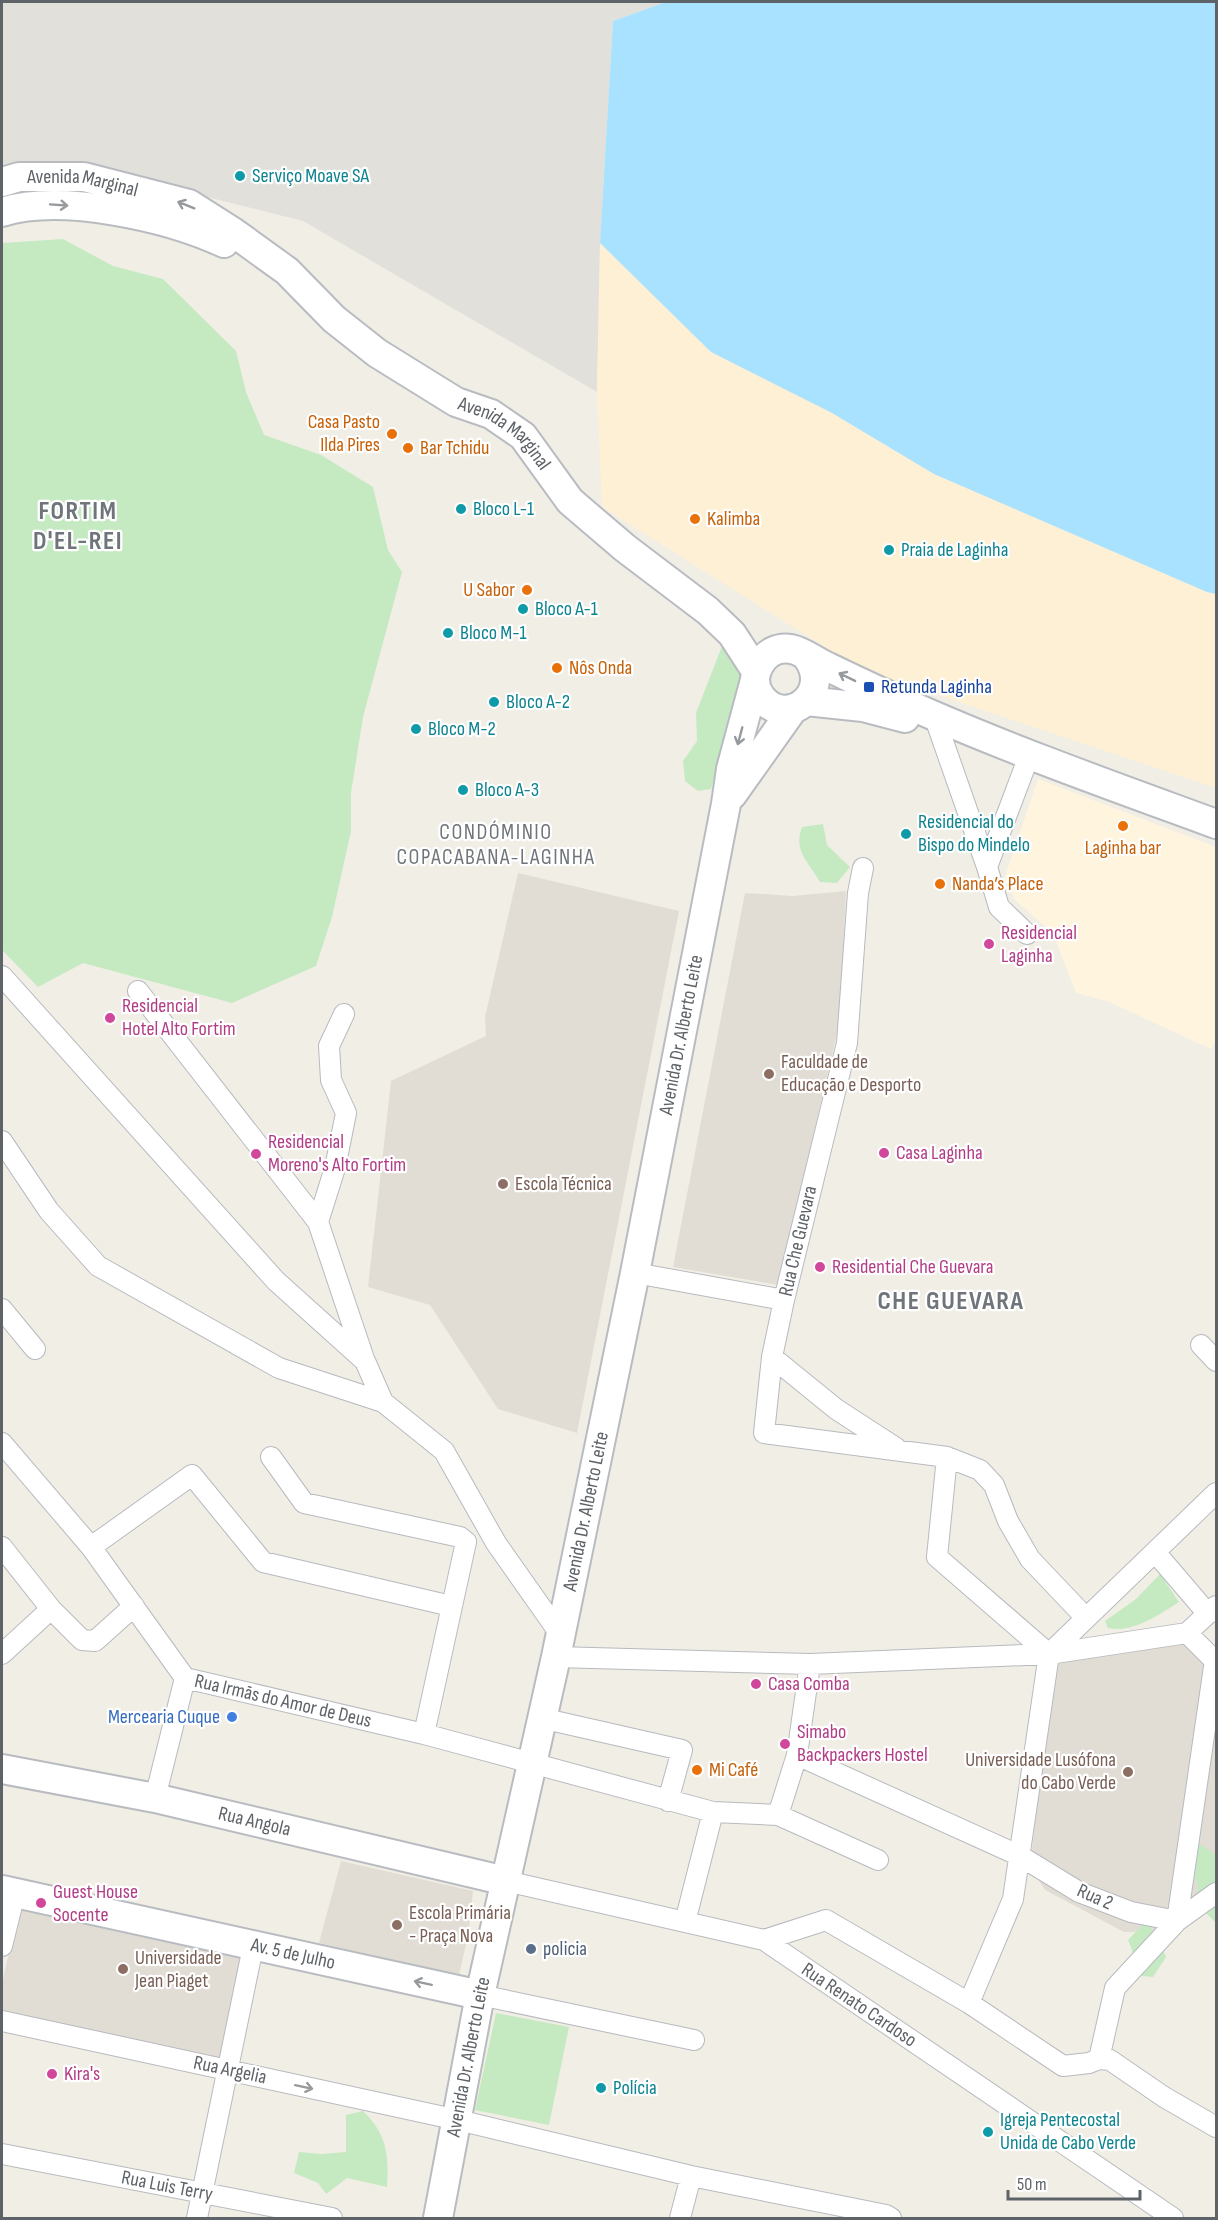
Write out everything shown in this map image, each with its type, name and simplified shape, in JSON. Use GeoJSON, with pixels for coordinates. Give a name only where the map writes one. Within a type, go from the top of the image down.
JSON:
{"type":"FeatureCollection","features":[{"type":"Feature","properties":{"kind":"street","name":"Avenida Marginal"},"geometry":{"type":"LineString","coordinates":[[2,182],[19,177],[84,177],[189,204],[287,271],[334,319],[377,353],[456,402],[490,414],[522,436],[570,501],[625,548],[708,611],[732,634],[756,675]]}},
{"type":"Feature","properties":{"kind":"street","name":"Avenida Marginal"},"geometry":{"type":"LineString","coordinates":[[2,212],[55,203],[133,215],[196,230],[287,271]]}},
{"type":"Feature","properties":{"kind":"street","name":"Avenida Marginal"},"geometry":{"type":"LineString","coordinates":[[708,611],[948,727]]}},
{"type":"Feature","properties":{"kind":"street"},"geometry":{"type":"LineString","coordinates":[[800,705],[812,693],[816,674],[799,653],[774,651],[766,656],[756,675],[761,697],[775,708],[800,705],[863,707],[948,727],[1216,824]]}},
{"type":"Feature","properties":{"kind":"street","name":"Avenida Dr. Alberto Leite"},"geometry":{"type":"LineString","coordinates":[[438,2218],[480,1995],[558,1645],[635,1273],[726,804],[730,769],[756,675]]}},
{"type":"Feature","properties":{"kind":"street","name":"Avenida Dr. Alberto Leite"},"geometry":{"type":"LineString","coordinates":[[726,804],[743,776],[800,705]]}},
{"type":"Feature","properties":{"kind":"street"},"geometry":{"type":"LineString","coordinates":[[948,727],[999,907],[1027,934]]}},
{"type":"Feature","properties":{"kind":"street"},"geometry":{"type":"LineString","coordinates":[[987,867],[1029,756]]}},
{"type":"Feature","properties":{"kind":"street","name":"Rua Che Guevara"},"geometry":{"type":"LineString","coordinates":[[863,868],[858,893],[847,1044],[784,1300],[772,1357],[764,1433],[947,1457],[980,1470],[994,1485],[1008,1521],[1030,1559],[1086,1618]]}},
{"type":"Feature","properties":{"kind":"street"},"geometry":{"type":"LineString","coordinates":[[2,976],[276,1281],[365,1361]]}},
{"type":"Feature","properties":{"kind":"street"},"geometry":{"type":"LineString","coordinates":[[138,991],[318,1222],[365,1361],[383,1402]]}},
{"type":"Feature","properties":{"kind":"street"},"geometry":{"type":"LineString","coordinates":[[318,1222],[335,1167],[346,1113],[331,1080],[328,1046],[344,1014]]}},
{"type":"Feature","properties":{"kind":"street"},"geometry":{"type":"LineString","coordinates":[[2,1141],[49,1211],[98,1266],[279,1368],[383,1402],[444,1451],[558,1645],[810,1664],[1048,1654],[1187,1633],[1212,1610],[1155,1552]]}},
{"type":"Feature","properties":{"kind":"street"},"geometry":{"type":"LineString","coordinates":[[635,1273],[784,1300]]}},
{"type":"Feature","properties":{"kind":"street"},"geometry":{"type":"LineString","coordinates":[[2,1309],[35,1349]]}},
{"type":"Feature","properties":{"kind":"street"},"geometry":{"type":"LineString","coordinates":[[1201,1345],[1216,1361]]}},
{"type":"Feature","properties":{"kind":"street"},"geometry":{"type":"LineString","coordinates":[[772,1357],[836,1409],[900,1451]]}},
{"type":"Feature","properties":{"kind":"street","name":"Rua Irmãs do Amor de Deus"},"geometry":{"type":"LineString","coordinates":[[2,1443],[91,1547],[185,1678],[424,1734],[712,1812],[778,1815]]}},
{"type":"Feature","properties":{"kind":"street"},"geometry":{"type":"LineString","coordinates":[[271,1456],[304,1503],[460,1537],[466,1542],[424,1734]]}},
{"type":"Feature","properties":{"kind":"street"},"geometry":{"type":"LineString","coordinates":[[947,1457],[937,1557],[1048,1654]]}},
{"type":"Feature","properties":{"kind":"street"},"geometry":{"type":"LineString","coordinates":[[91,1547],[192,1475],[262,1562],[451,1606]]}},
{"type":"Feature","properties":{"kind":"street"},"geometry":{"type":"LineString","coordinates":[[969,2003],[1013,1899],[1048,1654],[1216,1493]]}},
{"type":"Feature","properties":{"kind":"street"},"geometry":{"type":"LineString","coordinates":[[2,1548],[51,1610],[82,1640],[95,1641],[134,1606]]}},
{"type":"Feature","properties":{"kind":"street"},"geometry":{"type":"LineString","coordinates":[[2,1654],[51,1610]]}},
{"type":"Feature","properties":{"kind":"street"},"geometry":{"type":"LineString","coordinates":[[1177,1921],[1216,1661],[1187,1633]]}},
{"type":"Feature","properties":{"kind":"street"},"geometry":{"type":"LineString","coordinates":[[810,1664],[797,1755],[778,1815],[878,1860]]}},
{"type":"Feature","properties":{"kind":"street"},"geometry":{"type":"LineString","coordinates":[[155,1798],[185,1678]]}},
{"type":"Feature","properties":{"kind":"street"},"geometry":{"type":"LineString","coordinates":[[541,1718],[682,1750],[668,1801]]}},
{"type":"Feature","properties":{"kind":"street","name":"Rua 2"},"geometry":{"type":"LineString","coordinates":[[797,1755],[1020,1856],[1079,1892],[1131,1912],[1177,1921]]}},
{"type":"Feature","properties":{"kind":"street","name":"Rua Angola"},"geometry":{"type":"LineString","coordinates":[[2,1769],[155,1798],[506,1881]]}},
{"type":"Feature","properties":{"kind":"street"},"geometry":{"type":"LineString","coordinates":[[685,1922],[712,1812]]}},
{"type":"Feature","properties":{"kind":"street","name":"Rua Renato Cardoso"},"geometry":{"type":"LineString","coordinates":[[506,1881],[764,1940],[1146,2210],[1173,2218]]}},
{"type":"Feature","properties":{"kind":"street"},"geometry":{"type":"LineString","coordinates":[[2,1946],[8,1892]]}},
{"type":"Feature","properties":{"kind":"street","name":"Av. 5 de Julho"},"geometry":{"type":"LineString","coordinates":[[8,1892],[480,1995]]}},
{"type":"Feature","properties":{"kind":"street"},"geometry":{"type":"LineString","coordinates":[[1099,2059],[1115,1988],[1177,1921],[1216,1893]]}},
{"type":"Feature","properties":{"kind":"street"},"geometry":{"type":"LineString","coordinates":[[764,1940],[826,1920],[969,2003],[1063,2066],[1089,2063],[1099,2059],[1110,2060],[1164,2097],[1216,2127]]}},
{"type":"Feature","properties":{"kind":"street"},"geometry":{"type":"LineString","coordinates":[[197,2218],[200,2192],[253,1947]]}},
{"type":"Feature","properties":{"kind":"street"},"geometry":{"type":"LineString","coordinates":[[480,1995],[694,2040]]}},
{"type":"Feature","properties":{"kind":"street","name":"Rua Argelia"},"geometry":{"type":"LineString","coordinates":[[2,2021],[458,2120],[691,2176],[886,2215],[891,2218]]}},
{"type":"Feature","properties":{"kind":"street","name":"Rua Luis Terry"},"geometry":{"type":"LineString","coordinates":[[2,2154],[332,2218]]}},
{"type":"Feature","properties":{"kind":"street"},"geometry":{"type":"LineString","coordinates":[[680,2218],[691,2176]]}},
{"type":"Feature","properties":{"kind":"shaded area"},"geometry":{"type":"Polygon","coordinates":[[[2,2],[666,2],[613,21],[600,243],[597,392],[303,221],[83,166],[2,172],[2,2]]]}},
{"type":"Feature","properties":{"kind":"shaded area"},"geometry":{"type":"Polygon","coordinates":[[[1038,779],[1216,847],[1216,1040],[1211,1049],[1107,1001],[1076,993],[1053,933],[1015,900],[1004,879],[1038,779]]]}},
{"type":"Feature","properties":{"kind":"shaded area","name":"Escola Técnica"},"geometry":{"type":"Polygon","coordinates":[[[518,873],[679,911],[577,1433],[498,1409],[430,1305],[368,1287],[391,1081],[486,1036],[485,1017],[518,873]]]}},
{"type":"Feature","properties":{"kind":"shaded area","name":"Faculdade de Educação e Desporto"},"geometry":{"type":"Polygon","coordinates":[[[846,891],[840,1021],[778,1285],[673,1267],[745,893],[793,896],[846,891]]]}},
{"type":"Feature","properties":{"kind":"shaded area","name":"Universidade Lusófona do Cabo Verde"},"geometry":{"type":"Polygon","coordinates":[[[1185,1640],[1216,1677],[1216,1893],[1167,1931],[1124,1932],[1045,1890],[1030,1867],[1053,1659],[1185,1640]]]}},
{"type":"Feature","properties":{"kind":"shaded area","name":"Escola Primária - Praça Nova"},"geometry":{"type":"Polygon","coordinates":[[[341,1861],[473,1891],[468,1936],[459,1975],[319,1943],[341,1861]]]}},
{"type":"Feature","properties":{"kind":"shaded area","name":"Universidade Jean Piaget"},"geometry":{"type":"Polygon","coordinates":[[[20,1901],[244,1953],[219,2061],[2,2010],[2,1984],[20,1901]]]}},
{"type":"Feature","properties":{"kind":"green space"},"geometry":{"type":"Polygon","coordinates":[[[63,239],[113,266],[163,279],[236,351],[246,392],[264,435],[321,455],[373,487],[388,550],[402,572],[363,717],[351,793],[351,831],[332,917],[316,966],[232,1003],[83,963],[38,987],[2,950],[2,243],[63,239]]]}},
{"type":"Feature","properties":{"kind":"green space"},"geometry":{"type":"Polygon","coordinates":[[[724,641],[745,669],[711,789],[698,791],[685,781],[683,761],[697,741],[696,713],[724,641]]]}},
{"type":"Feature","properties":{"kind":"green space"},"geometry":{"type":"Polygon","coordinates":[[[823,824],[827,845],[850,867],[837,883],[820,882],[803,856],[799,843],[802,827],[823,824]]]}},
{"type":"Feature","properties":{"kind":"green space"},"geometry":{"type":"Polygon","coordinates":[[[1160,1574],[1179,1602],[1136,1626],[1108,1628],[1105,1621],[1136,1599],[1160,1574]]]}},
{"type":"Feature","properties":{"kind":"green space"},"geometry":{"type":"Polygon","coordinates":[[[1196,1842],[1216,1855],[1215,1922],[1196,1903],[1198,1886],[1192,1867],[1196,1842]]]}},
{"type":"Feature","properties":{"kind":"green space"},"geometry":{"type":"Polygon","coordinates":[[[1146,1921],[1166,1957],[1153,1977],[1142,1976],[1128,1940],[1146,1921]]]}},
{"type":"Feature","properties":{"kind":"green space"},"geometry":{"type":"Polygon","coordinates":[[[496,2013],[569,2027],[549,2125],[475,2110],[496,2013]]]}},
{"type":"Feature","properties":{"kind":"green space"},"geometry":{"type":"Polygon","coordinates":[[[363,2111],[377,2128],[385,2146],[387,2187],[347,2178],[326,2194],[318,2183],[294,2173],[299,2152],[322,2154],[346,2152],[346,2115],[363,2111]]]}},
{"type":"Feature","properties":{"kind":"sand","name":"Praia de Laginha"},"geometry":{"type":"Polygon","coordinates":[[[600,243],[711,352],[832,413],[934,474],[1216,594],[1216,788],[860,669],[602,507],[597,392],[600,243]]]}},
{"type":"Feature","properties":{"kind":"water"},"geometry":{"type":"Polygon","coordinates":[[[666,2],[1216,2],[1216,594],[934,474],[832,413],[711,352],[600,243],[613,21],[666,2]]]}},
{"type":"Feature","properties":{"kind":"place","name":"Serviço Moave SA"},"geometry":{"type":"Point","coordinates":[240,176]}},
{"type":"Feature","properties":{"kind":"place","name":"Casa Pasto Ilda Pires"},"geometry":{"type":"Point","coordinates":[392,434]}},
{"type":"Feature","properties":{"kind":"place","name":"Bar Tchidu"},"geometry":{"type":"Point","coordinates":[408,448]}},
{"type":"Feature","properties":{"kind":"place","name":"Bloco L-1"},"geometry":{"type":"Point","coordinates":[461,509]}},
{"type":"Feature","properties":{"kind":"place","name":"Kalimba"},"geometry":{"type":"Point","coordinates":[695,519]}},
{"type":"Feature","properties":{"kind":"place","name":"Praia de Laginha"},"geometry":{"type":"Point","coordinates":[889,550]}},
{"type":"Feature","properties":{"kind":"place","name":"U Sabor"},"geometry":{"type":"Point","coordinates":[527,590]}},
{"type":"Feature","properties":{"kind":"place","name":"Bloco A-1"},"geometry":{"type":"Point","coordinates":[523,609]}},
{"type":"Feature","properties":{"kind":"place","name":"Bloco M-1"},"geometry":{"type":"Point","coordinates":[448,633]}},
{"type":"Feature","properties":{"kind":"place","name":"Nôs Onda"},"geometry":{"type":"Point","coordinates":[557,668]}},
{"type":"Feature","properties":{"kind":"place","name":"Retunda Laginha"},"geometry":{"type":"Point","coordinates":[869,687]}},
{"type":"Feature","properties":{"kind":"place","name":"Bloco A-2"},"geometry":{"type":"Point","coordinates":[494,702]}},
{"type":"Feature","properties":{"kind":"place","name":"Bloco M-2"},"geometry":{"type":"Point","coordinates":[416,729]}},
{"type":"Feature","properties":{"kind":"place","name":"Bloco A-3"},"geometry":{"type":"Point","coordinates":[463,790]}},
{"type":"Feature","properties":{"kind":"place","name":"Laginha bar"},"geometry":{"type":"Point","coordinates":[1123,826]}},
{"type":"Feature","properties":{"kind":"place","name":"Residencial do Bispo do Mindelo"},"geometry":{"type":"Point","coordinates":[906,834]}},
{"type":"Feature","properties":{"kind":"place","name":"Nanda’s Place"},"geometry":{"type":"Point","coordinates":[940,884]}},
{"type":"Feature","properties":{"kind":"place","name":"Residencial Laginha"},"geometry":{"type":"Point","coordinates":[989,944]}},
{"type":"Feature","properties":{"kind":"place","name":"Residencial Hotel Alto Fortim"},"geometry":{"type":"Point","coordinates":[110,1018]}},
{"type":"Feature","properties":{"kind":"place","name":"Faculdade de Educação e Desporto"},"geometry":{"type":"Point","coordinates":[769,1074]}},
{"type":"Feature","properties":{"kind":"place","name":"Casa Laginha"},"geometry":{"type":"Point","coordinates":[884,1153]}},
{"type":"Feature","properties":{"kind":"place","name":"Residencial Moreno's Alto Fortim"},"geometry":{"type":"Point","coordinates":[256,1154]}},
{"type":"Feature","properties":{"kind":"place","name":"Escola Técnica"},"geometry":{"type":"Point","coordinates":[503,1184]}},
{"type":"Feature","properties":{"kind":"place","name":"Residential Che Guevara"},"geometry":{"type":"Point","coordinates":[820,1267]}},
{"type":"Feature","properties":{"kind":"place","name":"Casa Comba"},"geometry":{"type":"Point","coordinates":[756,1684]}},
{"type":"Feature","properties":{"kind":"place","name":"Mercearia Cuque"},"geometry":{"type":"Point","coordinates":[232,1717]}},
{"type":"Feature","properties":{"kind":"place","name":"Simabo Backpackers Hostel"},"geometry":{"type":"Point","coordinates":[785,1744]}},
{"type":"Feature","properties":{"kind":"place","name":"Mi Café"},"geometry":{"type":"Point","coordinates":[697,1770]}},
{"type":"Feature","properties":{"kind":"place","name":"Universidade Lusófona do Cabo Verde"},"geometry":{"type":"Point","coordinates":[1128,1772]}},
{"type":"Feature","properties":{"kind":"place","name":"Guest House Socente"},"geometry":{"type":"Point","coordinates":[41,1903]}},
{"type":"Feature","properties":{"kind":"place","name":"Escola Primária - Praça Nova"},"geometry":{"type":"Point","coordinates":[397,1925]}},
{"type":"Feature","properties":{"kind":"place","name":"policia"},"geometry":{"type":"Point","coordinates":[531,1949]}},
{"type":"Feature","properties":{"kind":"place","name":"Universidade Jean Piaget"},"geometry":{"type":"Point","coordinates":[123,1969]}},
{"type":"Feature","properties":{"kind":"place","name":"Kira's"},"geometry":{"type":"Point","coordinates":[52,2074]}},
{"type":"Feature","properties":{"kind":"place","name":"Polícia"},"geometry":{"type":"Point","coordinates":[601,2088]}},
{"type":"Feature","properties":{"kind":"place","name":"Igreja Pentecostal Unida de Cabo Verde"},"geometry":{"type":"Point","coordinates":[988,2132]}},
{"type":"Feature","properties":{"kind":"district","name":"FORTIM D'EL-REI"},"geometry":{"type":"Point","coordinates":[78,526]}},
{"type":"Feature","properties":{"kind":"district","name":"CONDÓMINIO COPACABANA-LAGINHA"},"geometry":{"type":"Point","coordinates":[496,844]}},
{"type":"Feature","properties":{"kind":"district","name":"CHE GUEVARA"},"geometry":{"type":"Point","coordinates":[951,1301]}}]}
